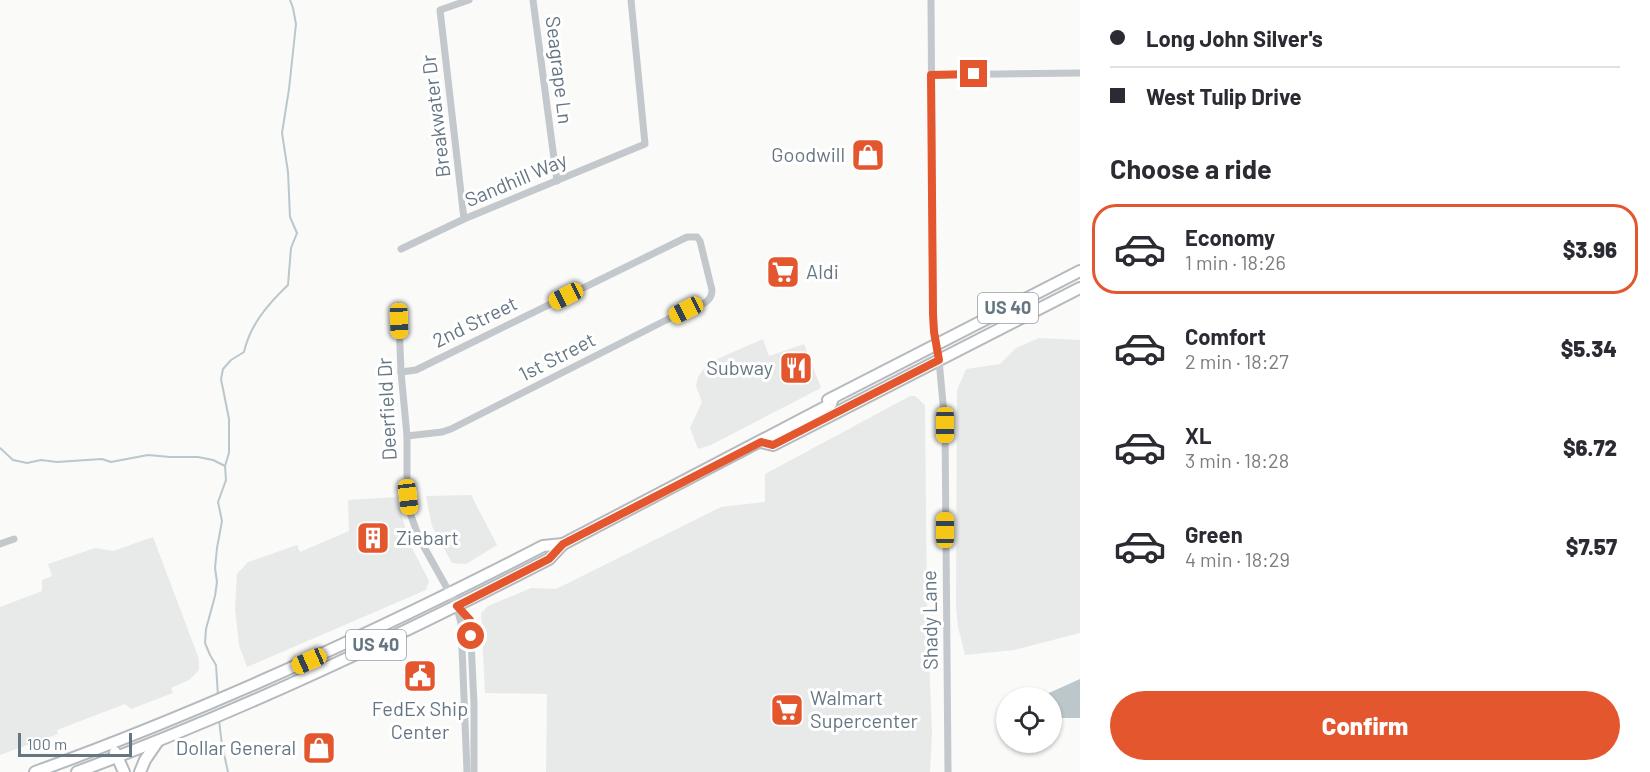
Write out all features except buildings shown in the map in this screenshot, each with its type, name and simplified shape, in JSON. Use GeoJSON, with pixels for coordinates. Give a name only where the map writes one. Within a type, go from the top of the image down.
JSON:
{"type":"FeatureCollection","features":[{"type":"Feature","properties":{"kind":"main road","name":"US 40"},"geometry":{"type":"LineString","coordinates":[[77,772],[93,769],[336,664],[454,600],[543,546],[563,544],[761,442],[831,404],[833,398],[1080,272]]}},
{"type":"Feature","properties":{"kind":"main road","name":"US 40"},"geometry":{"type":"LineString","coordinates":[[761,442],[773,445],[1080,288]]}},
{"type":"Feature","properties":{"kind":"main road","name":"US 40"},"geometry":{"type":"LineString","coordinates":[[35,772],[204,706],[454,600]]}},
{"type":"Feature","properties":{"kind":"main road"},"geometry":{"type":"LineString","coordinates":[[140,772],[145,759],[158,741]]}},
{"type":"Feature","properties":{"kind":"main road"},"geometry":{"type":"LineString","coordinates":[[111,743],[124,772]]}},
{"type":"Feature","properties":{"kind":"main road"},"geometry":{"type":"LineString","coordinates":[[84,754],[93,769]]}},
{"type":"Feature","properties":{"kind":"street","name":"Breakwater Dr"},"geometry":{"type":"LineString","coordinates":[[464,219],[440,10],[469,0]]}},
{"type":"Feature","properties":{"kind":"street","name":"Seagrape Ln"},"geometry":{"type":"LineString","coordinates":[[533,0],[557,181]]}},
{"type":"Feature","properties":{"kind":"street","name":"Sandhill Way"},"geometry":{"type":"LineString","coordinates":[[401,249],[464,219],[645,144],[631,0]]}},
{"type":"Feature","properties":{"kind":"street","name":"Shady Lane"},"geometry":{"type":"LineString","coordinates":[[931,0],[933,306],[945,425],[948,772]]}},
{"type":"Feature","properties":{"kind":"street"},"geometry":{"type":"LineString","coordinates":[[931,75],[1080,73]]}},
{"type":"Feature","properties":{"kind":"street","name":"1st Street"},"geometry":{"type":"LineString","coordinates":[[407,436],[451,429],[710,300],[712,290],[700,241],[693,236]]}},
{"type":"Feature","properties":{"kind":"street","name":"2nd Street"},"geometry":{"type":"LineString","coordinates":[[401,372],[416,370],[609,274],[693,236]]}},
{"type":"Feature","properties":{"kind":"street","name":"Deerfield Dr"},"geometry":{"type":"LineString","coordinates":[[399,321],[407,436],[407,487],[412,519],[419,538],[454,600],[470,620],[474,772]]}},
{"type":"Feature","properties":{"kind":"street"},"geometry":{"type":"LineString","coordinates":[[0,544],[14,539]]}},
{"type":"Feature","properties":{"kind":"street"},"geometry":{"type":"LineString","coordinates":[[454,600],[460,623],[467,772]]}},
{"type":"Feature","properties":{"kind":"shaded area"},"geometry":{"type":"Polygon","coordinates":[[[1039,338],[1080,340],[1080,633],[1014,650],[965,655],[956,607],[957,390],[966,369],[1000,364],[1016,348],[1039,338]]]}},
{"type":"Feature","properties":{"kind":"shaded area"},"geometry":{"type":"Polygon","coordinates":[[[763,339],[769,356],[804,344],[821,388],[711,445],[698,449],[690,428],[702,402],[696,386],[698,377],[708,363],[763,339]]]}},
{"type":"Feature","properties":{"kind":"shaded area"},"geometry":{"type":"Polygon","coordinates":[[[910,396],[915,396],[925,405],[927,609],[932,733],[930,772],[546,772],[547,694],[485,693],[481,613],[488,606],[531,588],[556,589],[721,507],[765,502],[765,474],[910,396]]]}},
{"type":"Feature","properties":{"kind":"shaded area"},"geometry":{"type":"Polygon","coordinates":[[[471,495],[497,545],[466,564],[452,563],[432,526],[426,496],[471,495]]]}},
{"type":"Feature","properties":{"kind":"shaded area"},"geometry":{"type":"Polygon","coordinates":[[[397,497],[409,542],[429,581],[426,590],[247,667],[239,645],[235,608],[237,574],[248,562],[297,545],[300,552],[349,531],[348,500],[397,497]]]}},
{"type":"Feature","properties":{"kind":"shaded area"},"geometry":{"type":"Polygon","coordinates":[[[153,537],[199,659],[199,670],[189,680],[171,688],[173,693],[131,709],[125,704],[57,730],[58,734],[0,755],[0,607],[42,591],[42,580],[52,576],[48,564],[95,548],[113,551],[153,537]]]}},
{"type":"Feature","properties":{"kind":"shaded area"},"geometry":{"type":"Polygon","coordinates":[[[1080,679],[1080,718],[1062,718],[1062,687],[1080,679]]]}},
{"type":"Feature","properties":{"kind":"waterway"},"geometry":{"type":"LineString","coordinates":[[218,696],[216,665],[205,643],[217,582],[215,568],[222,521],[218,502],[226,480],[225,466],[229,453],[229,419],[221,379],[223,369],[231,360],[244,352],[261,316],[288,285],[291,248],[297,233],[290,217],[288,172],[282,133],[296,24],[290,0]]}},
{"type":"Feature","properties":{"kind":"waterway"},"geometry":{"type":"LineString","coordinates":[[0,448],[13,460],[27,463],[41,460],[57,462],[102,459],[111,462],[148,455],[198,457],[213,460],[225,466]]}},
{"type":"Feature","properties":{"kind":"waterway"},"geometry":{"type":"LineString","coordinates":[[219,720],[228,772]]}},
{"type":"Feature","properties":{"kind":"place","name":"Goodwill"},"geometry":{"type":"Point","coordinates":[868,155]}},
{"type":"Feature","properties":{"kind":"place","name":"Aldi"},"geometry":{"type":"Point","coordinates":[783,272]}},
{"type":"Feature","properties":{"kind":"place","name":"Subway"},"geometry":{"type":"Point","coordinates":[796,368]}},
{"type":"Feature","properties":{"kind":"place","name":"Ziebart"},"geometry":{"type":"Point","coordinates":[373,538]}},
{"type":"Feature","properties":{"kind":"place","name":"FedEx Ship Center"},"geometry":{"type":"Point","coordinates":[420,676]}},
{"type":"Feature","properties":{"kind":"place","name":"Walmart Supercenter"},"geometry":{"type":"Point","coordinates":[787,710]}},
{"type":"Feature","properties":{"kind":"place","name":"Dollar General"},"geometry":{"type":"Point","coordinates":[319,748]}},
{"type":"Feature","properties":{"kind":"route"},"geometry":{"type":"LineString","coordinates":[[471,636],[470,620],[457,606],[549,559],[563,544],[761,442],[773,445],[939,360],[933,314],[931,75],[974,74]]}}]}
